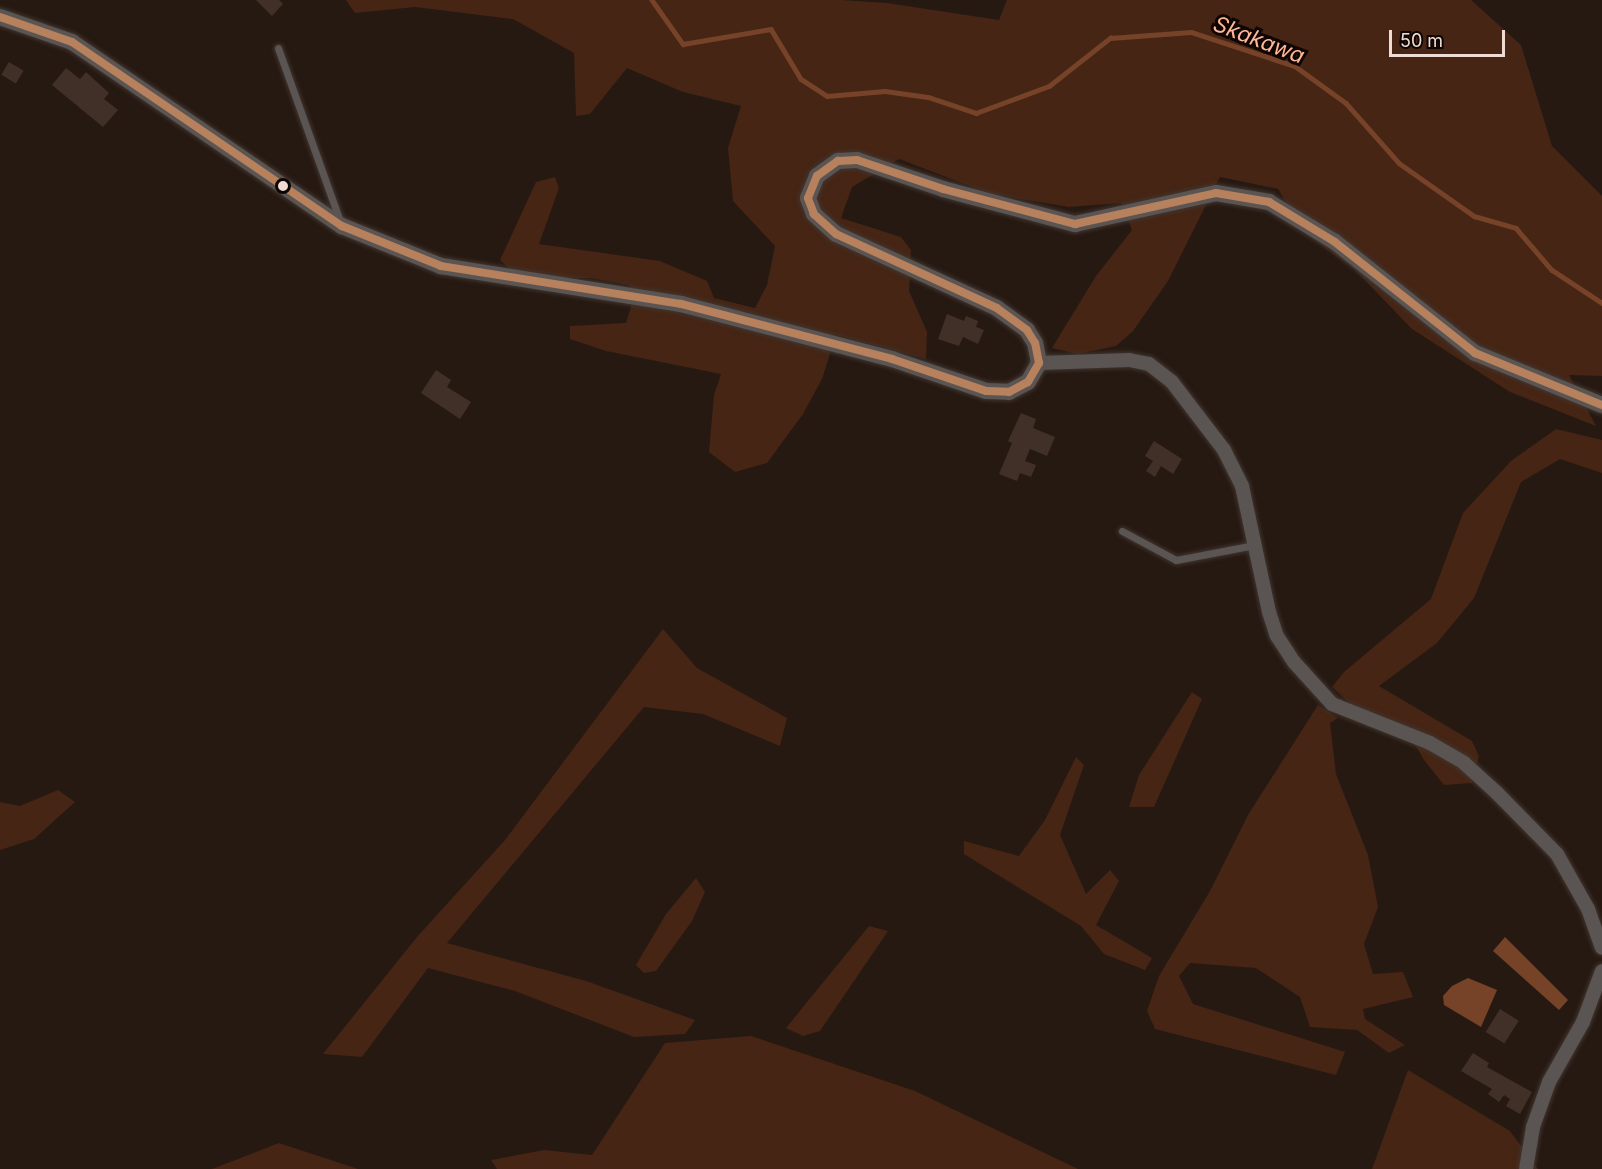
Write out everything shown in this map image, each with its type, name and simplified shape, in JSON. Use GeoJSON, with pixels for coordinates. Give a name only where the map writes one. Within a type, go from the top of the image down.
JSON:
{"type":"FeatureCollection","features":[{"type":"Feature","properties":{"kind":"street"},"geometry":{"type":"LineString","coordinates":[[0,18],[72,42],[342,226],[441,266],[681,304],[892,359],[986,391],[1020,388],[1032,377],[1039,363],[1035,343],[1013,318],[836,234],[814,214],[808,198],[817,176],[838,161],[857,160],[955,192],[1075,224],[1216,193],[1269,202],[1335,242],[1475,353],[1602,405]]}},
{"type":"Feature","properties":{"kind":"street"},"geometry":{"type":"LineString","coordinates":[[1039,363],[1129,360],[1149,364],[1172,382],[1197,411],[1238,477],[1257,544],[1260,580],[1277,636],[1316,691],[1351,713],[1430,743],[1472,770],[1557,854],[1588,909],[1602,948]]}},
{"type":"Feature","properties":{"kind":"street"},"geometry":{"type":"LineString","coordinates":[[1526,1169],[1533,1127],[1549,1082],[1583,1022],[1602,971]]}},
{"type":"Feature","properties":{"kind":"lane"},"geometry":{"type":"LineString","coordinates":[[278,48],[342,226]]}},
{"type":"Feature","properties":{"kind":"lane"},"geometry":{"type":"LineString","coordinates":[[1122,531],[1176,560],[1257,544]]}},
{"type":"Feature","properties":{"kind":"shaded area"},"geometry":{"type":"Polygon","coordinates":[[[346,0],[841,0],[887,3],[999,20],[1007,0],[1471,0],[1521,45],[1552,146],[1602,196],[1602,376],[1569,375],[1596,426],[1510,392],[1412,329],[1354,269],[1305,233],[1278,189],[1220,177],[1168,281],[1133,331],[1116,346],[1077,354],[1052,348],[1096,276],[1132,230],[1121,203],[1069,207],[991,194],[899,159],[852,187],[841,218],[901,237],[911,250],[909,291],[927,332],[926,359],[836,335],[822,379],[803,414],[767,463],[735,472],[709,452],[714,395],[721,374],[606,351],[570,339],[570,326],[626,323],[631,307],[629,285],[591,278],[547,278],[513,272],[500,260],[536,182],[555,177],[559,188],[539,244],[660,261],[707,281],[714,298],[755,308],[767,285],[775,246],[733,201],[728,148],[741,106],[683,92],[627,68],[590,114],[576,116],[574,53],[513,19],[415,7],[355,13],[346,0]]]}},
{"type":"Feature","properties":{"kind":"shaded area"},"geometry":{"type":"Polygon","coordinates":[[[1556,429],[1602,440],[1602,473],[1560,459],[1521,482],[1474,598],[1437,643],[1379,686],[1472,741],[1479,756],[1472,783],[1444,785],[1424,760],[1404,726],[1355,708],[1332,687],[1344,672],[1431,599],[1463,513],[1511,461],[1556,429]]]}},
{"type":"Feature","properties":{"kind":"shaded area"},"geometry":{"type":"Polygon","coordinates":[[[663,629],[697,668],[787,718],[780,746],[703,714],[644,707],[447,943],[586,981],[695,1020],[685,1034],[634,1037],[515,991],[428,968],[362,1057],[323,1054],[417,937],[505,840],[663,629]]]}},
{"type":"Feature","properties":{"kind":"shaded area"},"geometry":{"type":"Polygon","coordinates":[[[1192,692],[1202,699],[1154,807],[1129,807],[1139,775],[1192,692]]]}},
{"type":"Feature","properties":{"kind":"shaded area"},"geometry":{"type":"Polygon","coordinates":[[[1318,705],[1338,718],[1330,723],[1336,774],[1368,855],[1378,907],[1364,944],[1373,974],[1403,972],[1413,997],[1363,1009],[1365,1019],[1405,1045],[1389,1053],[1357,1030],[1310,1027],[1300,997],[1256,968],[1190,963],[1179,976],[1193,1004],[1345,1052],[1336,1075],[1155,1029],[1147,1011],[1159,976],[1210,891],[1248,815],[1318,705]]]}},
{"type":"Feature","properties":{"kind":"shaded area"},"geometry":{"type":"Polygon","coordinates":[[[1076,757],[1084,765],[1060,835],[1086,894],[1110,870],[1119,881],[1096,925],[1152,958],[1145,970],[1104,954],[1081,926],[964,854],[964,841],[1019,856],[1045,820],[1076,757]]]}},
{"type":"Feature","properties":{"kind":"shaded area"},"geometry":{"type":"Polygon","coordinates":[[[58,790],[75,802],[34,839],[0,850],[0,802],[20,806],[58,790]]]}},
{"type":"Feature","properties":{"kind":"shaded area"},"geometry":{"type":"Polygon","coordinates":[[[696,878],[705,892],[692,921],[656,971],[644,973],[636,965],[666,914],[696,878]]]}},
{"type":"Feature","properties":{"kind":"shaded area"},"geometry":{"type":"Polygon","coordinates":[[[869,926],[888,931],[820,1031],[803,1036],[786,1028],[869,926]]]}},
{"type":"Feature","properties":{"kind":"shaded area"},"geometry":{"type":"Polygon","coordinates":[[[1505,937],[1568,1000],[1559,1010],[1493,951],[1505,937]]]}},
{"type":"Feature","properties":{"kind":"shaded area"},"geometry":{"type":"Polygon","coordinates":[[[1468,978],[1497,990],[1481,1027],[1444,1005],[1443,996],[1452,986],[1468,978]]]}},
{"type":"Feature","properties":{"kind":"shaded area"},"geometry":{"type":"Polygon","coordinates":[[[751,1036],[915,1091],[1078,1169],[497,1169],[491,1160],[544,1150],[592,1155],[665,1043],[751,1036]]]}},
{"type":"Feature","properties":{"kind":"shaded area"},"geometry":{"type":"Polygon","coordinates":[[[1408,1070],[1510,1131],[1538,1169],[1372,1169],[1408,1070]]]}},
{"type":"Feature","properties":{"kind":"shaded area"},"geometry":{"type":"Polygon","coordinates":[[[279,1143],[358,1169],[212,1169],[279,1143]]]}},
{"type":"Feature","properties":{"kind":"building"},"geometry":{"type":"Polygon","coordinates":[[[256,0],[279,0],[283,4],[272,16],[256,0]]]}},
{"type":"Feature","properties":{"kind":"building"},"geometry":{"type":"Polygon","coordinates":[[[9,62],[24,71],[16,84],[1,75],[9,62]]]}},
{"type":"Feature","properties":{"kind":"building"},"geometry":{"type":"Polygon","coordinates":[[[66,68],[80,79],[86,72],[109,93],[104,99],[118,110],[103,127],[52,85],[66,68]]]}},
{"type":"Feature","properties":{"kind":"building"},"geometry":{"type":"Polygon","coordinates":[[[947,314],[964,321],[966,316],[978,321],[976,327],[984,330],[978,344],[963,337],[959,346],[938,339],[947,314]]]}},
{"type":"Feature","properties":{"kind":"building"},"geometry":{"type":"Polygon","coordinates":[[[436,370],[451,380],[447,387],[471,402],[460,419],[421,393],[436,370]]]}},
{"type":"Feature","properties":{"kind":"building"},"geometry":{"type":"Polygon","coordinates":[[[1021,413],[1036,419],[1033,428],[1055,437],[1047,456],[1030,449],[1025,461],[1036,465],[1031,477],[1020,473],[1017,481],[999,474],[1012,443],[1008,441],[1021,413]]]}},
{"type":"Feature","properties":{"kind":"building"},"geometry":{"type":"Polygon","coordinates":[[[1154,441],[1182,459],[1173,474],[1161,466],[1155,477],[1146,471],[1153,461],[1145,456],[1154,441]]]}},
{"type":"Feature","properties":{"kind":"building"},"geometry":{"type":"Polygon","coordinates":[[[1500,1009],[1519,1021],[1504,1044],[1486,1032],[1500,1009]]]}},
{"type":"Feature","properties":{"kind":"building"},"geometry":{"type":"Polygon","coordinates":[[[1473,1053],[1489,1063],[1487,1067],[1532,1092],[1520,1114],[1506,1106],[1510,1099],[1504,1095],[1499,1102],[1488,1094],[1492,1089],[1461,1071],[1473,1053]]]}},
{"type":"Feature","properties":{"kind":"waterway","name":"Skakawa"},"geometry":{"type":"LineString","coordinates":[[652,0],[683,44],[771,29],[801,79],[827,96],[885,91],[928,97],[976,113],[1049,86],[1110,38],[1191,32],[1295,66],[1346,103],[1399,163],[1474,216],[1516,228],[1552,270],[1602,303]]}},
{"type":"Feature","properties":{"kind":"transit line"},"geometry":{"type":"LineString","coordinates":[[0,17],[72,42],[342,226],[441,266],[681,304],[892,359],[986,391],[1009,392],[1028,382],[1039,363],[1035,343],[1027,330],[997,308],[836,234],[814,214],[808,198],[817,176],[838,161],[857,160],[943,189],[1075,224],[1216,193],[1269,202],[1335,242],[1475,353],[1602,405]]}}]}
